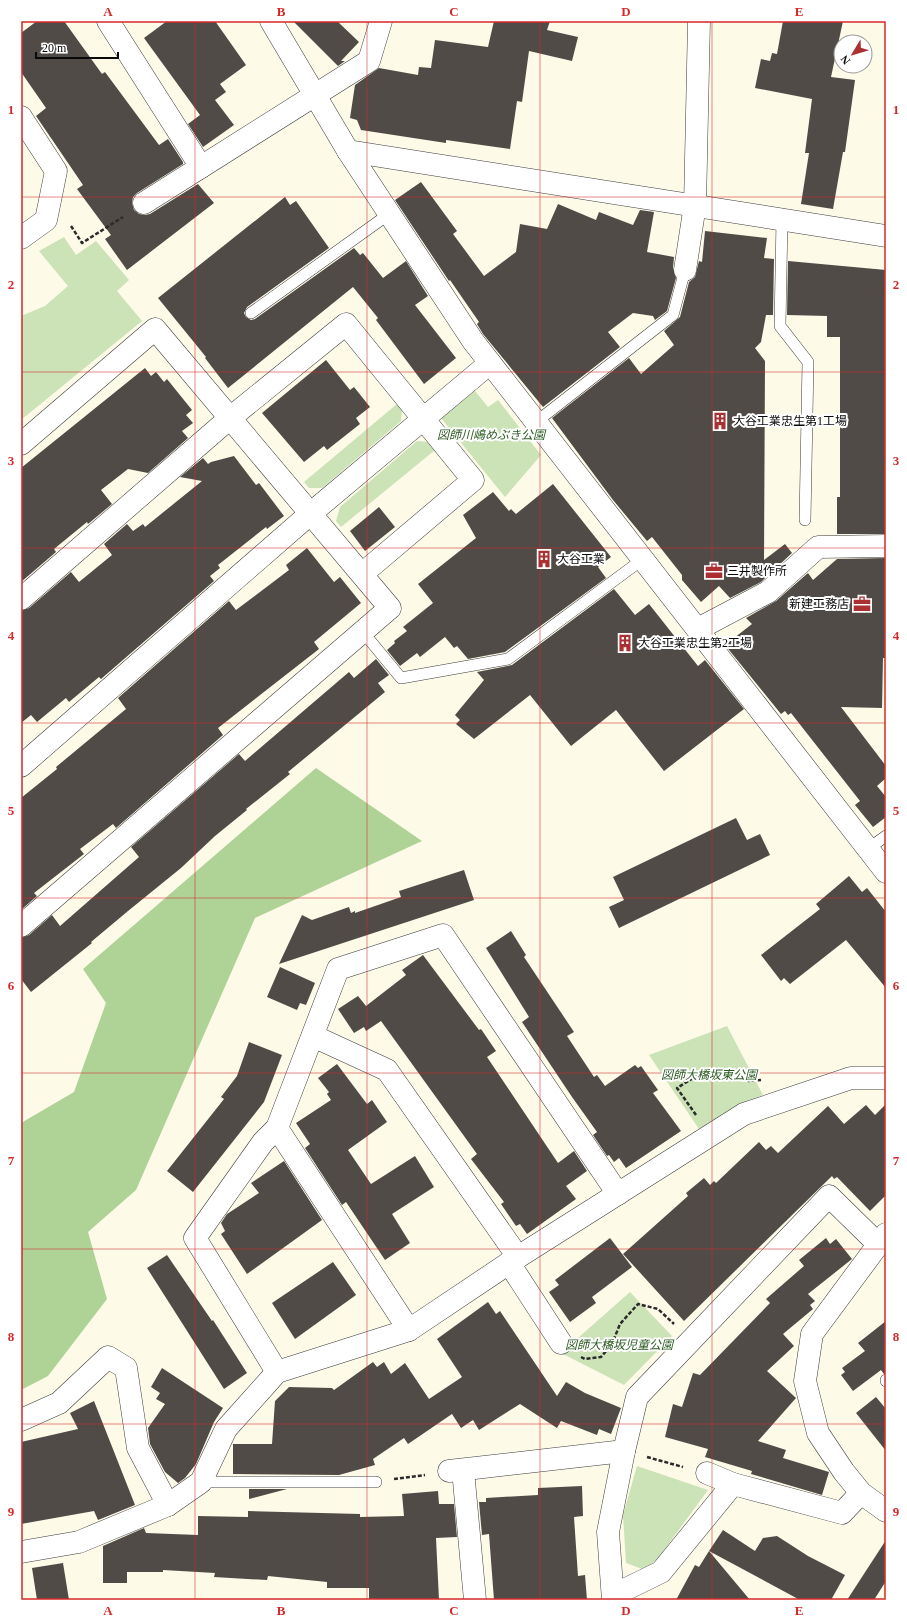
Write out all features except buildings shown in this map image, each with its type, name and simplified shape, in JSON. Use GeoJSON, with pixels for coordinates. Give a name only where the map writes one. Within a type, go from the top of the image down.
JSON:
{"type":"FeatureCollection","features":[{"type":"Feature","properties":{"kind":"street"},"geometry":{"type":"LineString","coordinates":[[108,21],[201,167]]}},
{"type":"Feature","properties":{"kind":"street"},"geometry":{"type":"LineString","coordinates":[[271,21],[348,151],[472,341],[886,872]]}},
{"type":"Feature","properties":{"kind":"street"},"geometry":{"type":"LineString","coordinates":[[144,203],[369,61],[381,21]]}},
{"type":"Feature","properties":{"kind":"street"},"geometry":{"type":"LineString","coordinates":[[685,270],[695,205],[699,21]]}},
{"type":"Feature","properties":{"kind":"street"},"geometry":{"type":"LineString","coordinates":[[21,117],[56,171],[46,220],[21,238]]}},
{"type":"Feature","properties":{"kind":"street"},"geometry":{"type":"LineString","coordinates":[[348,151],[886,236]]}},
{"type":"Feature","properties":{"kind":"street"},"geometry":{"type":"LineString","coordinates":[[21,599],[230,418],[346,324],[474,480],[362,574]]}},
{"type":"Feature","properties":{"kind":"street"},"geometry":{"type":"LineString","coordinates":[[21,444],[155,329],[390,608],[21,926]]}},
{"type":"Feature","properties":{"kind":"street"},"geometry":{"type":"LineString","coordinates":[[21,766],[310,514],[490,363]]}},
{"type":"Feature","properties":{"kind":"street"},"geometry":{"type":"LineString","coordinates":[[698,629],[768,592],[818,547],[886,546]]}},
{"type":"Feature","properties":{"kind":"street"},"geometry":{"type":"LineString","coordinates":[[277,1372],[196,1238],[262,1142],[277,1128],[338,969],[443,935],[618,1194]]}},
{"type":"Feature","properties":{"kind":"street"},"geometry":{"type":"LineString","coordinates":[[313,1036],[387,1070],[513,1260],[561,1343]]}},
{"type":"Feature","properties":{"kind":"street"},"geometry":{"type":"LineString","coordinates":[[21,1552],[79,1542],[168,1505],[201,1482],[226,1429],[277,1372],[409,1330],[513,1260],[744,1114],[851,1078],[886,1078]]}},
{"type":"Feature","properties":{"kind":"street"},"geometry":{"type":"LineString","coordinates":[[277,1128],[409,1330]]}},
{"type":"Feature","properties":{"kind":"street"},"geometry":{"type":"LineString","coordinates":[[734,1484],[661,1572],[613,1598],[608,1532],[624,1451],[638,1397],[829,1196],[882,1239],[812,1334],[805,1381],[818,1433],[844,1472],[861,1494],[886,1511]]}},
{"type":"Feature","properties":{"kind":"street"},"geometry":{"type":"LineString","coordinates":[[21,1420],[59,1403],[108,1357],[126,1368],[138,1448],[168,1505]]}},
{"type":"Feature","properties":{"kind":"street"},"geometry":{"type":"LineString","coordinates":[[475,1600],[456,1470],[624,1451]]}},
{"type":"Feature","properties":{"kind":"street"},"geometry":{"type":"LineString","coordinates":[[707,1473],[734,1484],[842,1513],[861,1494]]}},
{"type":"Feature","properties":{"kind":"lane"},"geometry":{"type":"LineString","coordinates":[[251,314],[389,214]]}},
{"type":"Feature","properties":{"kind":"lane"},"geometry":{"type":"LineString","coordinates":[[782,219],[780,326],[808,362],[805,520]]}},
{"type":"Feature","properties":{"kind":"lane"},"geometry":{"type":"LineString","coordinates":[[536,422],[673,315],[685,270]]}},
{"type":"Feature","properties":{"kind":"lane"},"geometry":{"type":"LineString","coordinates":[[363,632],[401,678],[508,658],[643,559]]}},
{"type":"Feature","properties":{"kind":"lane"},"geometry":{"type":"LineString","coordinates":[[868,848],[886,836]]}},
{"type":"Feature","properties":{"kind":"lane"},"geometry":{"type":"LineString","coordinates":[[201,1482],[376,1482]]}},
{"type":"Feature","properties":{"kind":"path"},"geometry":{"type":"LineString","coordinates":[[51,194],[82,243],[144,203]]}},
{"type":"Feature","properties":{"kind":"path"},"geometry":{"type":"LineString","coordinates":[[709,1136],[678,1088],[703,1072],[729,1072],[749,1081],[763,1080]]}},
{"type":"Feature","properties":{"kind":"path"},"geometry":{"type":"LineString","coordinates":[[585,1359],[601,1357],[612,1344],[620,1324],[638,1304],[658,1309],[691,1340]]}},
{"type":"Feature","properties":{"kind":"path"},"geometry":{"type":"LineString","coordinates":[[624,1451],[707,1473]]}},
{"type":"Feature","properties":{"kind":"path"},"geometry":{"type":"LineString","coordinates":[[376,1482],[456,1470]]}},
{"type":"Feature","properties":{"kind":"green space"},"geometry":{"type":"Polygon","coordinates":[[[64,237],[76,255],[96,241],[129,280],[117,291],[142,321],[21,420],[21,316],[45,306],[68,286],[39,251],[64,237]]]}},
{"type":"Feature","properties":{"kind":"green space","name":"図師川嶋めぶき公園"},"geometry":{"type":"Polygon","coordinates":[[[475,391],[488,407],[498,400],[541,455],[505,497],[441,418],[475,391]]]}},
{"type":"Feature","properties":{"kind":"green space"},"geometry":{"type":"Polygon","coordinates":[[[397,404],[402,409],[401,421],[322,488],[309,488],[304,482],[397,404]]]}},
{"type":"Feature","properties":{"kind":"green space"},"geometry":{"type":"Polygon","coordinates":[[[417,441],[428,442],[435,450],[341,527],[336,521],[340,507],[417,441]]]}},
{"type":"Feature","properties":{"kind":"green space"},"geometry":{"type":"Polygon","coordinates":[[[316,768],[422,841],[255,918],[136,1190],[88,1232],[107,1299],[48,1376],[21,1390],[21,1123],[74,1092],[106,1003],[83,969],[316,768]]]}},
{"type":"Feature","properties":{"kind":"green space","name":"図師大橋坂東公園"},"geometry":{"type":"Polygon","coordinates":[[[727,1026],[763,1095],[747,1101],[699,1129],[649,1055],[727,1026]]]}},
{"type":"Feature","properties":{"kind":"green space","name":"図師大橋坂児童公園"},"geometry":{"type":"Polygon","coordinates":[[[630,1292],[672,1336],[624,1385],[561,1353],[630,1292]]]}},
{"type":"Feature","properties":{"kind":"green space"},"geometry":{"type":"Polygon","coordinates":[[[637,1466],[708,1490],[659,1557],[645,1570],[626,1563],[623,1515],[637,1466]]]}},
{"type":"Feature","properties":{"kind":"place","name":"大谷工業忠生第1工場"},"geometry":{"type":"Point","coordinates":[720,421]}},
{"type":"Feature","properties":{"kind":"place","name":"大谷工業"},"geometry":{"type":"Point","coordinates":[544,559]}},
{"type":"Feature","properties":{"kind":"place","name":"三井製作所"},"geometry":{"type":"Point","coordinates":[714,571]}},
{"type":"Feature","properties":{"kind":"place","name":"新建工務店"},"geometry":{"type":"Point","coordinates":[862,604]}},
{"type":"Feature","properties":{"kind":"place","name":"大谷工業忠生第2工場"},"geometry":{"type":"Point","coordinates":[625,643]}}]}
